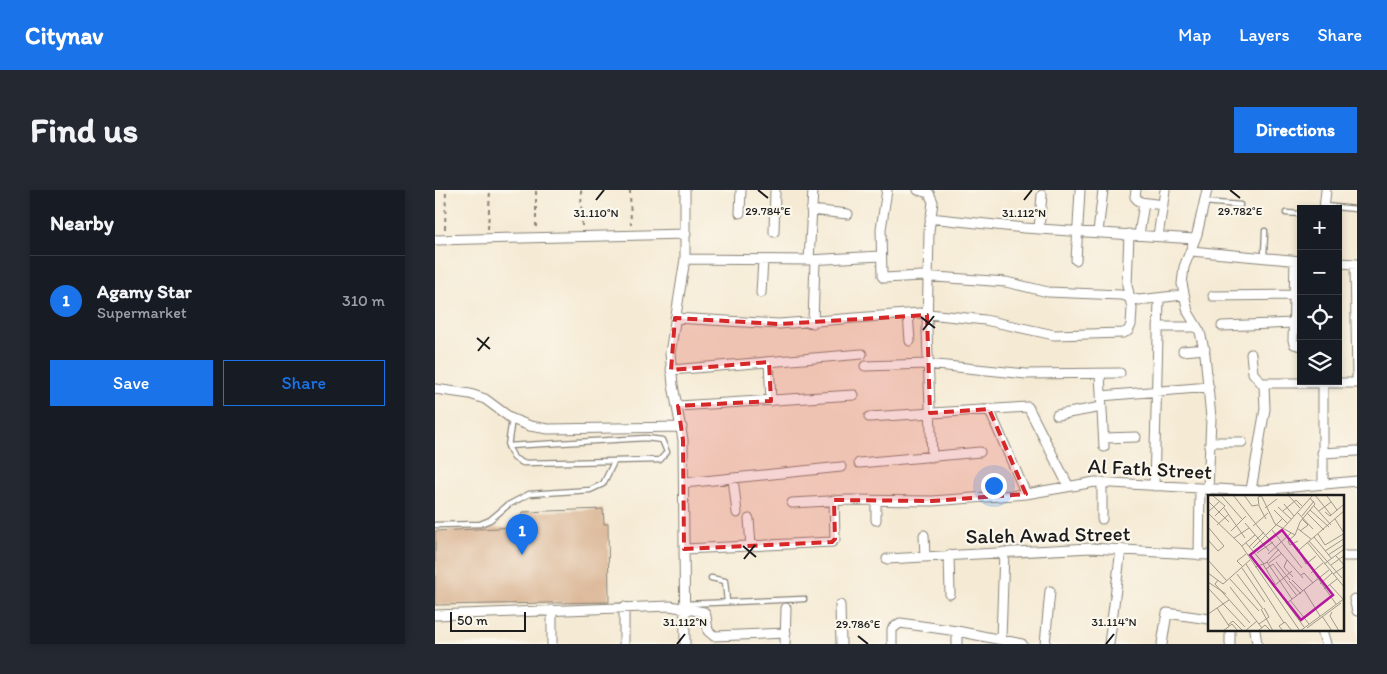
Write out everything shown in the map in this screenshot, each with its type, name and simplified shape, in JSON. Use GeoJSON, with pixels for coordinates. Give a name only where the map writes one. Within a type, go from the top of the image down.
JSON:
{"type":"FeatureCollection","features":[{"type":"Feature","properties":{"kind":"street"},"geometry":{"type":"LineString","coordinates":[[685,190],[685,259],[670,353],[671,370],[682,427],[685,644]]}},
{"type":"Feature","properties":{"kind":"street"},"geometry":{"type":"LineString","coordinates":[[740,213],[741,190]]}},
{"type":"Feature","properties":{"kind":"street"},"geometry":{"type":"LineString","coordinates":[[773,232],[775,190]]}},
{"type":"Feature","properties":{"kind":"street"},"geometry":{"type":"LineString","coordinates":[[813,190],[811,210],[813,323]]}},
{"type":"Feature","properties":{"kind":"street"},"geometry":{"type":"LineString","coordinates":[[887,190],[881,229],[880,256],[882,276],[884,278],[929,277],[1006,282],[1061,293],[1117,294],[1139,300],[1183,295]]}},
{"type":"Feature","properties":{"kind":"street"},"geometry":{"type":"LineString","coordinates":[[918,190],[927,192],[931,196],[927,364],[932,457]]}},
{"type":"Feature","properties":{"kind":"street"},"geometry":{"type":"LineString","coordinates":[[1076,260],[1080,190]]}},
{"type":"Feature","properties":{"kind":"street"},"geometry":{"type":"LineString","coordinates":[[1098,232],[1103,190]]}},
{"type":"Feature","properties":{"kind":"street"},"geometry":{"type":"LineString","coordinates":[[1135,190],[1138,201],[1163,205]]}},
{"type":"Feature","properties":{"kind":"street"},"geometry":{"type":"LineString","coordinates":[[1158,236],[1165,190]]}},
{"type":"Feature","properties":{"kind":"street"},"geometry":{"type":"LineString","coordinates":[[1199,555],[1204,490],[1211,442],[1209,387],[1205,349],[1196,327],[1189,318],[1183,295],[1182,275],[1195,239],[1207,190]]}},
{"type":"Feature","properties":{"kind":"street"},"geometry":{"type":"LineString","coordinates":[[1324,205],[1326,190]]}},
{"type":"Feature","properties":{"kind":"street"},"geometry":{"type":"LineString","coordinates":[[1039,229],[1042,195]]}},
{"type":"Feature","properties":{"kind":"street"},"geometry":{"type":"LineString","coordinates":[[675,318],[762,324],[813,323],[908,314],[985,320],[1054,335],[1091,336],[1128,331],[1131,325],[1132,314],[1127,280],[1134,235],[1144,203]]}},
{"type":"Feature","properties":{"kind":"street"},"geometry":{"type":"LineString","coordinates":[[811,210],[847,214]]}},
{"type":"Feature","properties":{"kind":"street"},"geometry":{"type":"LineString","coordinates":[[930,218],[1039,229],[1195,239]]}},
{"type":"Feature","properties":{"kind":"street"},"geometry":{"type":"LineString","coordinates":[[435,240],[686,234]]}},
{"type":"Feature","properties":{"kind":"street"},"geometry":{"type":"LineString","coordinates":[[1191,251],[1297,261]]}},
{"type":"Feature","properties":{"kind":"street"},"geometry":{"type":"LineString","coordinates":[[685,259],[812,260],[880,256]]}},
{"type":"Feature","properties":{"kind":"street"},"geometry":{"type":"LineString","coordinates":[[761,292],[763,260]]}},
{"type":"Feature","properties":{"kind":"street"},"geometry":{"type":"LineString","coordinates":[[1342,263],[1356,264],[1357,378]]}},
{"type":"Feature","properties":{"kind":"street"},"geometry":{"type":"LineString","coordinates":[[1297,270],[1294,296],[1297,313],[1293,323],[1293,342],[1297,344]]}},
{"type":"Feature","properties":{"kind":"street"},"geometry":{"type":"LineString","coordinates":[[1213,296],[1294,296]]}},
{"type":"Feature","properties":{"kind":"street"},"geometry":{"type":"LineString","coordinates":[[1154,486],[1159,299]]}},
{"type":"Feature","properties":{"kind":"street"},"geometry":{"type":"LineString","coordinates":[[908,314],[910,341]]}},
{"type":"Feature","properties":{"kind":"street"},"geometry":{"type":"LineString","coordinates":[[1223,326],[1293,323]]}},
{"type":"Feature","properties":{"kind":"street"},"geometry":{"type":"LineString","coordinates":[[1158,327],[1196,327]]}},
{"type":"Feature","properties":{"kind":"street"},"geometry":{"type":"LineString","coordinates":[[1183,351],[1205,349]]}},
{"type":"Feature","properties":{"kind":"street"},"geometry":{"type":"LineString","coordinates":[[671,370],[861,354]]}},
{"type":"Feature","properties":{"kind":"street"},"geometry":{"type":"LineString","coordinates":[[1251,354],[1253,373],[1263,383],[1264,422],[1251,494]]}},
{"type":"Feature","properties":{"kind":"street"},"geometry":{"type":"LineString","coordinates":[[769,362],[771,401]]}},
{"type":"Feature","properties":{"kind":"street"},"geometry":{"type":"LineString","coordinates":[[865,366],[927,364],[1026,374],[1120,374]]}},
{"type":"Feature","properties":{"kind":"street"},"geometry":{"type":"LineString","coordinates":[[1100,374],[1104,442],[1136,437]]}},
{"type":"Feature","properties":{"kind":"street"},"geometry":{"type":"LineString","coordinates":[[1263,383],[1297,383]]}},
{"type":"Feature","properties":{"kind":"street"},"geometry":{"type":"LineString","coordinates":[[1342,383],[1357,383]]}},
{"type":"Feature","properties":{"kind":"street"},"geometry":{"type":"LineString","coordinates":[[1323,385],[1323,484]]}},
{"type":"Feature","properties":{"kind":"street"},"geometry":{"type":"LineString","coordinates":[[1101,396],[1209,387]]}},
{"type":"Feature","properties":{"kind":"street"},"geometry":{"type":"LineString","coordinates":[[435,388],[470,394],[485,399],[513,419],[530,426],[548,429],[682,427]]}},
{"type":"Feature","properties":{"kind":"street"},"geometry":{"type":"LineString","coordinates":[[678,406],[854,395]]}},
{"type":"Feature","properties":{"kind":"street"},"geometry":{"type":"LineString","coordinates":[[869,417],[1028,407],[1068,485]]}},
{"type":"Feature","properties":{"kind":"street"},"geometry":{"type":"LineString","coordinates":[[1057,415],[1102,407]]}},
{"type":"Feature","properties":{"kind":"street"},"geometry":{"type":"LineString","coordinates":[[989,409],[1026,494]]}},
{"type":"Feature","properties":{"kind":"street"},"geometry":{"type":"LineString","coordinates":[[1211,442],[1242,442]]}},
{"type":"Feature","properties":{"kind":"street"},"geometry":{"type":"LineString","coordinates":[[1322,452],[1357,451]]}},
{"type":"Feature","properties":{"kind":"street"},"geometry":{"type":"LineString","coordinates":[[859,463],[980,452]]}},
{"type":"Feature","properties":{"kind":"street"},"geometry":{"type":"LineString","coordinates":[[684,483],[841,467]]}},
{"type":"Feature","properties":{"kind":"street"},"geometry":{"type":"LineString","coordinates":[[733,478],[737,513]]}},
{"type":"Feature","properties":{"kind":"street","name":"Al Fath Street"},"geometry":{"type":"LineString","coordinates":[[792,503],[834,500],[932,501],[1026,494],[1068,485],[1102,482],[1251,494],[1357,481]]}},
{"type":"Feature","properties":{"kind":"street"},"geometry":{"type":"LineString","coordinates":[[1102,482],[1102,519]]}},
{"type":"Feature","properties":{"kind":"street"},"geometry":{"type":"LineString","coordinates":[[684,549],[834,541],[834,500]]}},
{"type":"Feature","properties":{"kind":"street"},"geometry":{"type":"LineString","coordinates":[[875,501],[876,520]]}},
{"type":"Feature","properties":{"kind":"street"},"geometry":{"type":"LineString","coordinates":[[749,519],[751,546]]}},
{"type":"Feature","properties":{"kind":"street"},"geometry":{"type":"LineString","coordinates":[[924,535],[925,557]]}},
{"type":"Feature","properties":{"kind":"street"},"geometry":{"type":"LineString","coordinates":[[1109,644],[1121,549]]}},
{"type":"Feature","properties":{"kind":"street","name":"Saleh Awad Street"},"geometry":{"type":"LineString","coordinates":[[887,559],[1004,552],[1121,549],[1208,555]]}},
{"type":"Feature","properties":{"kind":"street"},"geometry":{"type":"LineString","coordinates":[[1001,639],[1004,552]]}},
{"type":"Feature","properties":{"kind":"street"},"geometry":{"type":"LineString","coordinates":[[949,555],[950,594]]}},
{"type":"Feature","properties":{"kind":"street"},"geometry":{"type":"LineString","coordinates":[[1344,556],[1357,556]]}},
{"type":"Feature","properties":{"kind":"street"},"geometry":{"type":"LineString","coordinates":[[1045,644],[1051,591]]}},
{"type":"Feature","properties":{"kind":"street"},"geometry":{"type":"LineString","coordinates":[[1354,599],[1357,611]]}},
{"type":"Feature","properties":{"kind":"street"},"geometry":{"type":"LineString","coordinates":[[840,605],[841,644]]}},
{"type":"Feature","properties":{"kind":"street"},"geometry":{"type":"LineString","coordinates":[[435,615],[684,606],[704,612],[708,631],[711,635],[732,640],[786,634]]}},
{"type":"Feature","properties":{"kind":"street"},"geometry":{"type":"LineString","coordinates":[[624,607],[624,644]]}},
{"type":"Feature","properties":{"kind":"street"},"geometry":{"type":"LineString","coordinates":[[785,644],[786,608]]}},
{"type":"Feature","properties":{"kind":"street"},"geometry":{"type":"LineString","coordinates":[[552,610],[552,644]]}},
{"type":"Feature","properties":{"kind":"street"},"geometry":{"type":"LineString","coordinates":[[1163,644],[1167,613],[1208,619]]}},
{"type":"Feature","properties":{"kind":"street"},"geometry":{"type":"LineString","coordinates":[[892,644],[893,626],[900,623],[957,631],[1022,644]]}},
{"type":"Feature","properties":{"kind":"street"},"geometry":{"type":"LineString","coordinates":[[957,631],[957,644]]}},
{"type":"Feature","properties":{"kind":"lane"},"geometry":{"type":"LineString","coordinates":[[1204,202],[1240,205]]}},
{"type":"Feature","properties":{"kind":"lane"},"geometry":{"type":"LineString","coordinates":[[1342,208],[1356,209]]}},
{"type":"Feature","properties":{"kind":"lane"},"geometry":{"type":"LineString","coordinates":[[1286,213],[1297,214]]}},
{"type":"Feature","properties":{"kind":"lane"},"geometry":{"type":"LineString","coordinates":[[1264,259],[1265,231]]}},
{"type":"Feature","properties":{"kind":"lane"},"geometry":{"type":"LineString","coordinates":[[508,446],[646,438],[662,440],[667,452],[660,460],[523,463],[513,458],[508,446],[513,419]]}},
{"type":"Feature","properties":{"kind":"lane"},"geometry":{"type":"LineString","coordinates":[[435,526],[480,524],[490,520],[518,498],[529,494],[590,490],[603,484],[614,462]]}},
{"type":"Feature","properties":{"kind":"lane"},"geometry":{"type":"LineString","coordinates":[[711,578],[720,578],[725,581],[727,602]]}},
{"type":"Feature","properties":{"kind":"lane"},"geometry":{"type":"LineString","coordinates":[[684,606],[727,602],[805,599]]}},
{"type":"Feature","properties":{"kind":"path"},"geometry":{"type":"LineString","coordinates":[[445,239],[446,190]]}},
{"type":"Feature","properties":{"kind":"path"},"geometry":{"type":"LineString","coordinates":[[488,238],[490,190]]}},
{"type":"Feature","properties":{"kind":"path"},"geometry":{"type":"LineString","coordinates":[[536,190],[536,237]]}},
{"type":"Feature","properties":{"kind":"path"},"geometry":{"type":"LineString","coordinates":[[581,190],[582,236]]}},
{"type":"Feature","properties":{"kind":"path"},"geometry":{"type":"LineString","coordinates":[[630,190],[632,235]]}},
{"type":"Feature","properties":{"kind":"highlighted area"},"geometry":{"type":"Polygon","coordinates":[[[927,315],[930,413],[989,409],[1026,494],[932,501],[834,500],[835,539],[832,542],[684,549],[683,440],[678,406],[771,401],[769,362],[671,370],[675,318],[779,324],[927,315]]]}},
{"type":"Feature","properties":{"kind":"building"},"geometry":{"type":"Polygon","coordinates":[[[603,509],[604,524],[608,524],[609,602],[435,605],[435,531],[519,527],[522,512],[603,509]]]}},
{"type":"Feature","properties":{"kind":"place","name":"Agamy Star"},"geometry":{"type":"Point","coordinates":[522,555]}}]}
